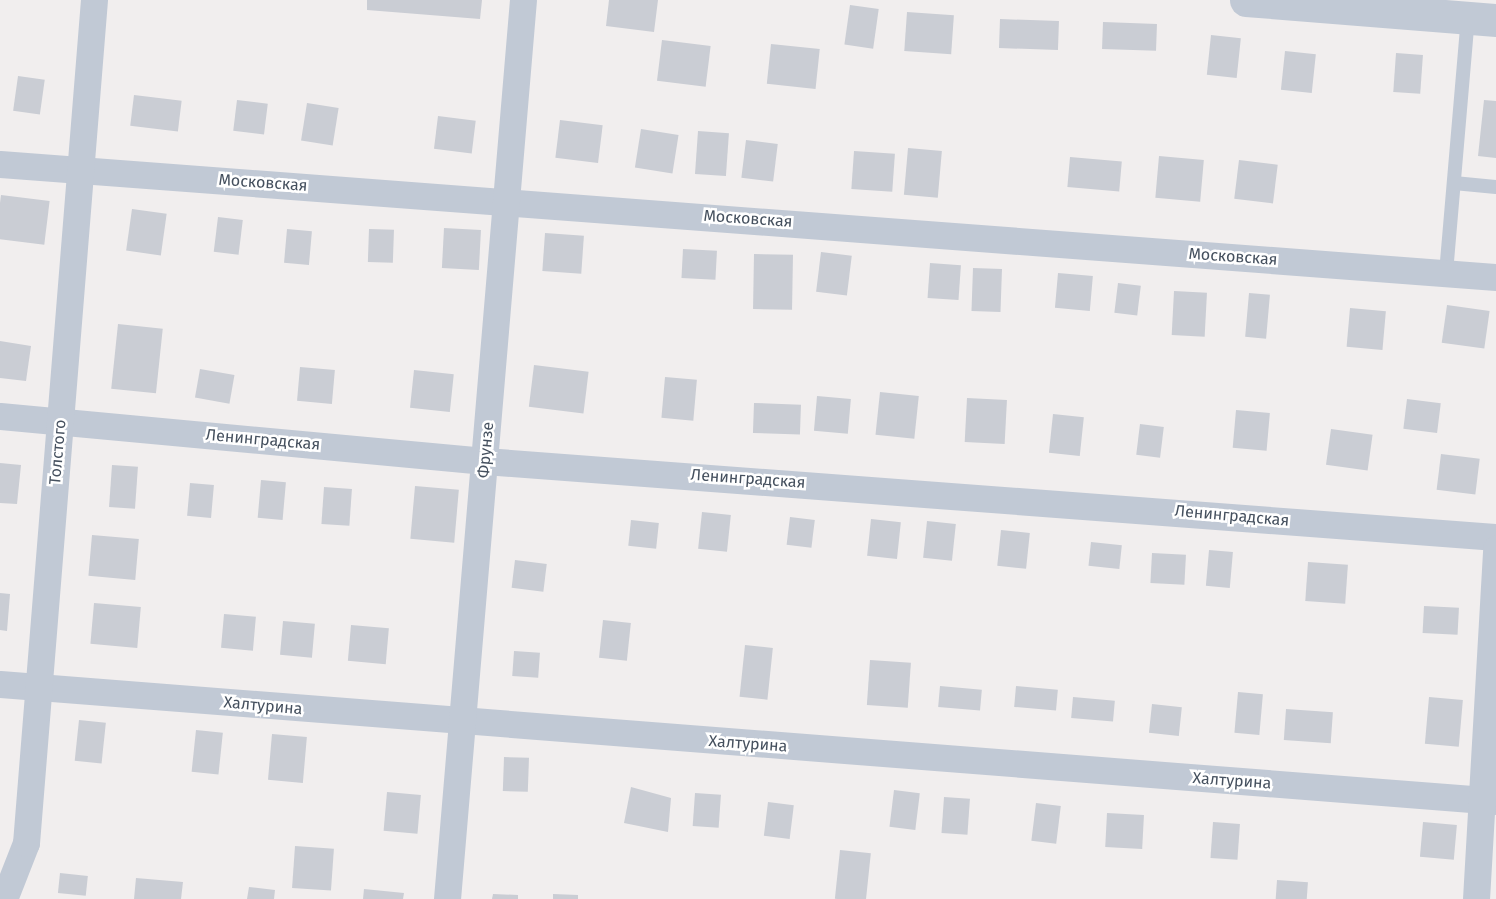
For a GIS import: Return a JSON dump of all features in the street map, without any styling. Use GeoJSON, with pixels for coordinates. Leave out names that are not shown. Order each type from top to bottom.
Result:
{"type":"FeatureCollection","features":[{"type":"Feature","properties":{"kind":"street","name":"Толстого"},"geometry":{"type":"LineString","coordinates":[[3,899],[26,843],[94,0]]}},
{"type":"Feature","properties":{"kind":"street","name":"Фрунзе"},"geometry":{"type":"LineString","coordinates":[[447,899],[508,200],[523,0]]}},
{"type":"Feature","properties":{"kind":"street"},"geometry":{"type":"LineString","coordinates":[[1246,0],[1482,18]]}},
{"type":"Feature","properties":{"kind":"street","name":"Московская"},"geometry":{"type":"LineString","coordinates":[[0,165],[508,200],[1496,277]]}},
{"type":"Feature","properties":{"kind":"street","name":"Ленинградская"},"geometry":{"type":"LineString","coordinates":[[0,416],[485,461],[1496,537]]}},
{"type":"Feature","properties":{"kind":"street"},"geometry":{"type":"LineString","coordinates":[[1476,899],[1489,800],[1496,549]]}},
{"type":"Feature","properties":{"kind":"street","name":"Халтурина"},"geometry":{"type":"LineString","coordinates":[[0,684],[462,722],[1489,800]]}},
{"type":"Feature","properties":{"kind":"lane"},"geometry":{"type":"LineString","coordinates":[[1446,273],[1454,183],[1482,18]]}},
{"type":"Feature","properties":{"kind":"lane"},"geometry":{"type":"LineString","coordinates":[[1454,183],[1496,187]]}},
{"type":"Feature","properties":{"kind":"building"},"geometry":{"type":"Polygon","coordinates":[[[367,0],[482,0],[480,19],[367,10],[367,0]]]}},
{"type":"Feature","properties":{"kind":"building"},"geometry":{"type":"Polygon","coordinates":[[[609,0],[658,0],[654,32],[606,26],[609,0]]]}},
{"type":"Feature","properties":{"kind":"building"},"geometry":{"type":"Polygon","coordinates":[[[850,5],[879,9],[873,49],[844,45],[850,5]]]}},
{"type":"Feature","properties":{"kind":"building"},"geometry":{"type":"Polygon","coordinates":[[[907,12],[954,15],[951,54],[904,51],[907,12]]]}},
{"type":"Feature","properties":{"kind":"building"},"geometry":{"type":"Polygon","coordinates":[[[1000,19],[1059,21],[1058,50],[999,48],[1000,19]]]}},
{"type":"Feature","properties":{"kind":"building"},"geometry":{"type":"Polygon","coordinates":[[[1103,22],[1157,24],[1156,51],[1102,49],[1103,22]]]}},
{"type":"Feature","properties":{"kind":"building"},"geometry":{"type":"Polygon","coordinates":[[[1211,35],[1241,38],[1237,78],[1207,75],[1211,35]]]}},
{"type":"Feature","properties":{"kind":"building"},"geometry":{"type":"Polygon","coordinates":[[[662,40],[711,46],[706,87],[657,81],[662,40]]]}},
{"type":"Feature","properties":{"kind":"building"},"geometry":{"type":"Polygon","coordinates":[[[771,44],[820,49],[816,89],[767,84],[771,44]]]}},
{"type":"Feature","properties":{"kind":"building"},"geometry":{"type":"Polygon","coordinates":[[[1285,51],[1316,54],[1312,93],[1281,90],[1285,51]]]}},
{"type":"Feature","properties":{"kind":"building"},"geometry":{"type":"Polygon","coordinates":[[[1396,53],[1423,55],[1420,94],[1393,92],[1396,53]]]}},
{"type":"Feature","properties":{"kind":"building"},"geometry":{"type":"Polygon","coordinates":[[[18,76],[45,80],[40,114],[13,111],[18,76]]]}},
{"type":"Feature","properties":{"kind":"building"},"geometry":{"type":"Polygon","coordinates":[[[134,95],[182,101],[178,132],[130,126],[134,95]]]}},
{"type":"Feature","properties":{"kind":"building"},"geometry":{"type":"Polygon","coordinates":[[[237,100],[268,104],[264,135],[233,131],[237,100]]]}},
{"type":"Feature","properties":{"kind":"building"},"geometry":{"type":"Polygon","coordinates":[[[1484,100],[1496,101],[1496,158],[1478,156],[1484,100]]]}},
{"type":"Feature","properties":{"kind":"building"},"geometry":{"type":"Polygon","coordinates":[[[307,103],[339,108],[333,146],[301,141],[307,103]]]}},
{"type":"Feature","properties":{"kind":"building"},"geometry":{"type":"Polygon","coordinates":[[[438,116],[476,121],[472,153],[434,149],[438,116]]]}},
{"type":"Feature","properties":{"kind":"building"},"geometry":{"type":"Polygon","coordinates":[[[560,120],[603,125],[598,163],[555,158],[560,120]]]}},
{"type":"Feature","properties":{"kind":"building"},"geometry":{"type":"Polygon","coordinates":[[[641,129],[679,135],[672,173],[635,168],[641,129]]]}},
{"type":"Feature","properties":{"kind":"building"},"geometry":{"type":"Polygon","coordinates":[[[698,131],[729,133],[726,176],[695,174],[698,131]]]}},
{"type":"Feature","properties":{"kind":"building"},"geometry":{"type":"Polygon","coordinates":[[[746,140],[778,144],[773,182],[741,178],[746,140]]]}},
{"type":"Feature","properties":{"kind":"building"},"geometry":{"type":"Polygon","coordinates":[[[908,148],[942,151],[938,198],[904,195],[908,148]]]}},
{"type":"Feature","properties":{"kind":"building"},"geometry":{"type":"Polygon","coordinates":[[[854,151],[895,154],[892,192],[851,189],[854,151]]]}},
{"type":"Feature","properties":{"kind":"building"},"geometry":{"type":"Polygon","coordinates":[[[1159,156],[1204,160],[1200,202],[1155,198],[1159,156]]]}},
{"type":"Feature","properties":{"kind":"building"},"geometry":{"type":"Polygon","coordinates":[[[1070,157],[1122,162],[1119,191],[1067,187],[1070,157]]]}},
{"type":"Feature","properties":{"kind":"building"},"geometry":{"type":"Polygon","coordinates":[[[1239,160],[1278,165],[1273,203],[1234,199],[1239,160]]]}},
{"type":"Feature","properties":{"kind":"building"},"geometry":{"type":"Polygon","coordinates":[[[1,195],[50,201],[44,245],[0,239],[1,195]]]}},
{"type":"Feature","properties":{"kind":"building"},"geometry":{"type":"Polygon","coordinates":[[[132,209],[167,214],[161,255],[126,251],[132,209]]]}},
{"type":"Feature","properties":{"kind":"building"},"geometry":{"type":"Polygon","coordinates":[[[218,217],[243,220],[239,255],[214,252],[218,217]]]}},
{"type":"Feature","properties":{"kind":"building"},"geometry":{"type":"Polygon","coordinates":[[[444,228],[481,230],[479,270],[442,268],[444,228]]]}},
{"type":"Feature","properties":{"kind":"building"},"geometry":{"type":"Polygon","coordinates":[[[287,229],[312,231],[309,265],[284,263],[287,229]]]}},
{"type":"Feature","properties":{"kind":"building"},"geometry":{"type":"Polygon","coordinates":[[[369,229],[394,230],[393,263],[368,262],[369,229]]]}},
{"type":"Feature","properties":{"kind":"building"},"geometry":{"type":"Polygon","coordinates":[[[545,233],[584,236],[581,274],[542,271],[545,233]]]}},
{"type":"Feature","properties":{"kind":"building"},"geometry":{"type":"Polygon","coordinates":[[[683,249],[717,251],[715,280],[681,278],[683,249]]]}},
{"type":"Feature","properties":{"kind":"building"},"geometry":{"type":"Polygon","coordinates":[[[821,252],[852,256],[847,295],[816,292],[821,252]]]}},
{"type":"Feature","properties":{"kind":"building"},"geometry":{"type":"Polygon","coordinates":[[[754,254],[793,255],[792,310],[753,309],[754,254]]]}},
{"type":"Feature","properties":{"kind":"building"},"geometry":{"type":"Polygon","coordinates":[[[930,263],[961,265],[958,300],[928,298],[930,263]]]}},
{"type":"Feature","properties":{"kind":"building"},"geometry":{"type":"Polygon","coordinates":[[[973,268],[1002,269],[1000,312],[971,311],[973,268]]]}},
{"type":"Feature","properties":{"kind":"building"},"geometry":{"type":"Polygon","coordinates":[[[1058,273],[1093,276],[1090,311],[1055,308],[1058,273]]]}},
{"type":"Feature","properties":{"kind":"building"},"geometry":{"type":"Polygon","coordinates":[[[1118,283],[1141,286],[1137,316],[1114,313],[1118,283]]]}},
{"type":"Feature","properties":{"kind":"building"},"geometry":{"type":"Polygon","coordinates":[[[1174,291],[1207,293],[1205,337],[1172,335],[1174,291]]]}},
{"type":"Feature","properties":{"kind":"building"},"geometry":{"type":"Polygon","coordinates":[[[1249,293],[1270,295],[1266,339],[1245,337],[1249,293]]]}},
{"type":"Feature","properties":{"kind":"building"},"geometry":{"type":"Polygon","coordinates":[[[1447,305],[1490,311],[1484,349],[1442,343],[1447,305]]]}},
{"type":"Feature","properties":{"kind":"building"},"geometry":{"type":"Polygon","coordinates":[[[1350,308],[1386,311],[1382,350],[1347,347],[1350,308]]]}},
{"type":"Feature","properties":{"kind":"building"},"geometry":{"type":"Polygon","coordinates":[[[118,324],[163,329],[156,393],[111,389],[118,324]]]}},
{"type":"Feature","properties":{"kind":"building"},"geometry":{"type":"Polygon","coordinates":[[[0,341],[31,346],[26,381],[0,378],[0,341]]]}},
{"type":"Feature","properties":{"kind":"building"},"geometry":{"type":"Polygon","coordinates":[[[534,365],[589,372],[583,413],[529,407],[534,365]]]}},
{"type":"Feature","properties":{"kind":"building"},"geometry":{"type":"Polygon","coordinates":[[[300,367],[335,370],[332,404],[297,401],[300,367]]]}},
{"type":"Feature","properties":{"kind":"building"},"geometry":{"type":"Polygon","coordinates":[[[200,369],[234,375],[229,404],[195,398],[200,369]]]}},
{"type":"Feature","properties":{"kind":"building"},"geometry":{"type":"Polygon","coordinates":[[[414,370],[454,374],[450,412],[410,408],[414,370]]]}},
{"type":"Feature","properties":{"kind":"building"},"geometry":{"type":"Polygon","coordinates":[[[665,377],[697,380],[693,421],[661,418],[665,377]]]}},
{"type":"Feature","properties":{"kind":"building"},"geometry":{"type":"Polygon","coordinates":[[[880,392],[919,396],[914,439],[876,435],[880,392]]]}},
{"type":"Feature","properties":{"kind":"building"},"geometry":{"type":"Polygon","coordinates":[[[817,396],[851,399],[848,434],[814,431],[817,396]]]}},
{"type":"Feature","properties":{"kind":"building"},"geometry":{"type":"Polygon","coordinates":[[[967,398],[1007,400],[1005,444],[965,442],[967,398]]]}},
{"type":"Feature","properties":{"kind":"building"},"geometry":{"type":"Polygon","coordinates":[[[1407,399],[1441,403],[1437,433],[1403,429],[1407,399]]]}},
{"type":"Feature","properties":{"kind":"building"},"geometry":{"type":"Polygon","coordinates":[[[754,403],[801,405],[800,435],[753,433],[754,403]]]}},
{"type":"Feature","properties":{"kind":"building"},"geometry":{"type":"Polygon","coordinates":[[[1236,410],[1270,413],[1267,451],[1233,448],[1236,410]]]}},
{"type":"Feature","properties":{"kind":"building"},"geometry":{"type":"Polygon","coordinates":[[[1053,414],[1084,417],[1080,456],[1049,453],[1053,414]]]}},
{"type":"Feature","properties":{"kind":"building"},"geometry":{"type":"Polygon","coordinates":[[[1140,424],[1164,427],[1160,458],[1136,455],[1140,424]]]}},
{"type":"Feature","properties":{"kind":"building"},"geometry":{"type":"Polygon","coordinates":[[[1331,429],[1373,435],[1368,470],[1326,465],[1331,429]]]}},
{"type":"Feature","properties":{"kind":"building"},"geometry":{"type":"Polygon","coordinates":[[[1441,454],[1480,459],[1475,494],[1437,490],[1441,454]]]}},
{"type":"Feature","properties":{"kind":"building"},"geometry":{"type":"Polygon","coordinates":[[[0,463],[21,465],[17,504],[0,503],[0,463]]]}},
{"type":"Feature","properties":{"kind":"building"},"geometry":{"type":"Polygon","coordinates":[[[112,465],[138,467],[135,509],[109,507],[112,465]]]}},
{"type":"Feature","properties":{"kind":"building"},"geometry":{"type":"Polygon","coordinates":[[[261,480],[286,482],[283,520],[258,518],[261,480]]]}},
{"type":"Feature","properties":{"kind":"building"},"geometry":{"type":"Polygon","coordinates":[[[190,483],[214,485],[211,518],[187,516],[190,483]]]}},
{"type":"Feature","properties":{"kind":"building"},"geometry":{"type":"Polygon","coordinates":[[[415,486],[459,490],[454,543],[410,539],[415,486]]]}},
{"type":"Feature","properties":{"kind":"building"},"geometry":{"type":"Polygon","coordinates":[[[324,487],[352,489],[349,526],[321,524],[324,487]]]}},
{"type":"Feature","properties":{"kind":"building"},"geometry":{"type":"Polygon","coordinates":[[[702,512],[731,515],[727,552],[698,549],[702,512]]]}},
{"type":"Feature","properties":{"kind":"building"},"geometry":{"type":"Polygon","coordinates":[[[790,517],[815,520],[811,548],[787,545],[790,517]]]}},
{"type":"Feature","properties":{"kind":"building"},"geometry":{"type":"Polygon","coordinates":[[[871,519],[901,522],[897,559],[867,556],[871,519]]]}},
{"type":"Feature","properties":{"kind":"building"},"geometry":{"type":"Polygon","coordinates":[[[631,520],[659,523],[656,549],[628,546],[631,520]]]}},
{"type":"Feature","properties":{"kind":"building"},"geometry":{"type":"Polygon","coordinates":[[[927,521],[956,524],[952,561],[923,558],[927,521]]]}},
{"type":"Feature","properties":{"kind":"building"},"geometry":{"type":"Polygon","coordinates":[[[1001,530],[1030,533],[1026,569],[997,566],[1001,530]]]}},
{"type":"Feature","properties":{"kind":"building"},"geometry":{"type":"Polygon","coordinates":[[[92,535],[139,539],[135,580],[88,576],[92,535]]]}},
{"type":"Feature","properties":{"kind":"building"},"geometry":{"type":"Polygon","coordinates":[[[1091,542],[1122,545],[1119,569],[1088,566],[1091,542]]]}},
{"type":"Feature","properties":{"kind":"building"},"geometry":{"type":"Polygon","coordinates":[[[1209,550],[1233,552],[1230,588],[1206,586],[1209,550]]]}},
{"type":"Feature","properties":{"kind":"building"},"geometry":{"type":"Polygon","coordinates":[[[1152,553],[1186,555],[1184,585],[1150,583],[1152,553]]]}},
{"type":"Feature","properties":{"kind":"building"},"geometry":{"type":"Polygon","coordinates":[[[515,560],[547,564],[543,592],[512,588],[515,560]]]}},
{"type":"Feature","properties":{"kind":"building"},"geometry":{"type":"Polygon","coordinates":[[[1308,562],[1348,565],[1345,604],[1305,601],[1308,562]]]}},
{"type":"Feature","properties":{"kind":"building"},"geometry":{"type":"Polygon","coordinates":[[[0,593],[10,594],[7,631],[0,630],[0,593]]]}},
{"type":"Feature","properties":{"kind":"building"},"geometry":{"type":"Polygon","coordinates":[[[94,603],[141,607],[137,648],[90,644],[94,603]]]}},
{"type":"Feature","properties":{"kind":"building"},"geometry":{"type":"Polygon","coordinates":[[[1424,606],[1459,608],[1458,635],[1423,633],[1424,606]]]}},
{"type":"Feature","properties":{"kind":"building"},"geometry":{"type":"Polygon","coordinates":[[[224,614],[256,617],[253,651],[221,648],[224,614]]]}},
{"type":"Feature","properties":{"kind":"building"},"geometry":{"type":"Polygon","coordinates":[[[603,620],[631,623],[627,661],[599,658],[603,620]]]}},
{"type":"Feature","properties":{"kind":"building"},"geometry":{"type":"Polygon","coordinates":[[[283,621],[315,624],[312,658],[280,655],[283,621]]]}},
{"type":"Feature","properties":{"kind":"building"},"geometry":{"type":"Polygon","coordinates":[[[351,625],[389,628],[386,664],[348,661],[351,625]]]}},
{"type":"Feature","properties":{"kind":"building"},"geometry":{"type":"Polygon","coordinates":[[[745,645],[773,648],[767,700],[740,697],[745,645]]]}},
{"type":"Feature","properties":{"kind":"building"},"geometry":{"type":"Polygon","coordinates":[[[514,651],[540,653],[538,678],[512,676],[514,651]]]}},
{"type":"Feature","properties":{"kind":"building"},"geometry":{"type":"Polygon","coordinates":[[[870,660],[911,663],[908,708],[867,705],[870,660]]]}},
{"type":"Feature","properties":{"kind":"building"},"geometry":{"type":"Polygon","coordinates":[[[940,686],[982,690],[980,711],[938,707],[940,686]]]}},
{"type":"Feature","properties":{"kind":"building"},"geometry":{"type":"Polygon","coordinates":[[[1016,686],[1058,690],[1056,711],[1014,707],[1016,686]]]}},
{"type":"Feature","properties":{"kind":"building"},"geometry":{"type":"Polygon","coordinates":[[[1238,692],[1263,694],[1259,735],[1234,733],[1238,692]]]}},
{"type":"Feature","properties":{"kind":"building"},"geometry":{"type":"Polygon","coordinates":[[[1073,697],[1115,701],[1113,722],[1071,718],[1073,697]]]}},
{"type":"Feature","properties":{"kind":"building"},"geometry":{"type":"Polygon","coordinates":[[[1429,697],[1463,700],[1459,747],[1425,744],[1429,697]]]}},
{"type":"Feature","properties":{"kind":"building"},"geometry":{"type":"Polygon","coordinates":[[[1152,704],[1182,707],[1179,736],[1149,733],[1152,704]]]}},
{"type":"Feature","properties":{"kind":"building"},"geometry":{"type":"Polygon","coordinates":[[[1286,709],[1333,712],[1331,743],[1284,740],[1286,709]]]}},
{"type":"Feature","properties":{"kind":"building"},"geometry":{"type":"Polygon","coordinates":[[[79,720],[106,723],[102,764],[75,761],[79,720]]]}},
{"type":"Feature","properties":{"kind":"building"},"geometry":{"type":"Polygon","coordinates":[[[196,730],[223,733],[218,775],[192,772],[196,730]]]}},
{"type":"Feature","properties":{"kind":"building"},"geometry":{"type":"Polygon","coordinates":[[[272,734],[307,737],[303,783],[268,780],[272,734]]]}},
{"type":"Feature","properties":{"kind":"building"},"geometry":{"type":"Polygon","coordinates":[[[504,757],[529,758],[528,792],[503,791],[504,757]]]}},
{"type":"Feature","properties":{"kind":"building"},"geometry":{"type":"Polygon","coordinates":[[[631,787],[671,798],[668,832],[624,823],[631,787]]]}},
{"type":"Feature","properties":{"kind":"building"},"geometry":{"type":"Polygon","coordinates":[[[894,790],[920,793],[915,830],[889,827],[894,790]]]}},
{"type":"Feature","properties":{"kind":"building"},"geometry":{"type":"Polygon","coordinates":[[[387,792],[421,795],[417,834],[384,831],[387,792]]]}},
{"type":"Feature","properties":{"kind":"building"},"geometry":{"type":"Polygon","coordinates":[[[695,793],[721,795],[719,828],[693,826],[695,793]]]}},
{"type":"Feature","properties":{"kind":"building"},"geometry":{"type":"Polygon","coordinates":[[[944,797],[970,799],[967,835],[941,833],[944,797]]]}},
{"type":"Feature","properties":{"kind":"building"},"geometry":{"type":"Polygon","coordinates":[[[768,802],[794,805],[790,839],[764,836],[768,802]]]}},
{"type":"Feature","properties":{"kind":"building"},"geometry":{"type":"Polygon","coordinates":[[[1036,803],[1061,806],[1056,844],[1031,841],[1036,803]]]}},
{"type":"Feature","properties":{"kind":"building"},"geometry":{"type":"Polygon","coordinates":[[[1107,813],[1144,815],[1142,849],[1105,847],[1107,813]]]}},
{"type":"Feature","properties":{"kind":"building"},"geometry":{"type":"Polygon","coordinates":[[[1213,822],[1240,824],[1237,860],[1210,858],[1213,822]]]}},
{"type":"Feature","properties":{"kind":"building"},"geometry":{"type":"Polygon","coordinates":[[[1423,822],[1457,825],[1454,860],[1420,857],[1423,822]]]}},
{"type":"Feature","properties":{"kind":"building"},"geometry":{"type":"Polygon","coordinates":[[[295,846],[334,849],[331,891],[292,888],[295,846]]]}},
{"type":"Feature","properties":{"kind":"building"},"geometry":{"type":"Polygon","coordinates":[[[840,850],[871,853],[866,899],[835,899],[840,850]]]}},
{"type":"Feature","properties":{"kind":"building"},"geometry":{"type":"Polygon","coordinates":[[[60,873],[88,876],[86,896],[58,893],[60,873]]]}},
{"type":"Feature","properties":{"kind":"building"},"geometry":{"type":"Polygon","coordinates":[[[136,878],[183,882],[181,899],[134,899],[136,878]]]}},
{"type":"Feature","properties":{"kind":"building"},"geometry":{"type":"Polygon","coordinates":[[[1277,880],[1308,882],[1307,899],[1276,899],[1277,880]]]}},
{"type":"Feature","properties":{"kind":"building"},"geometry":{"type":"Polygon","coordinates":[[[249,887],[275,890],[274,899],[247,899],[249,887]]]}},
{"type":"Feature","properties":{"kind":"building"},"geometry":{"type":"Polygon","coordinates":[[[364,889],[404,893],[403,899],[363,899],[364,889]]]}},
{"type":"Feature","properties":{"kind":"building"},"geometry":{"type":"Polygon","coordinates":[[[493,894],[518,895],[518,899],[492,899],[493,894]]]}},
{"type":"Feature","properties":{"kind":"building"},"geometry":{"type":"Polygon","coordinates":[[[553,894],[578,895],[578,899],[553,899],[553,894]]]}}]}
